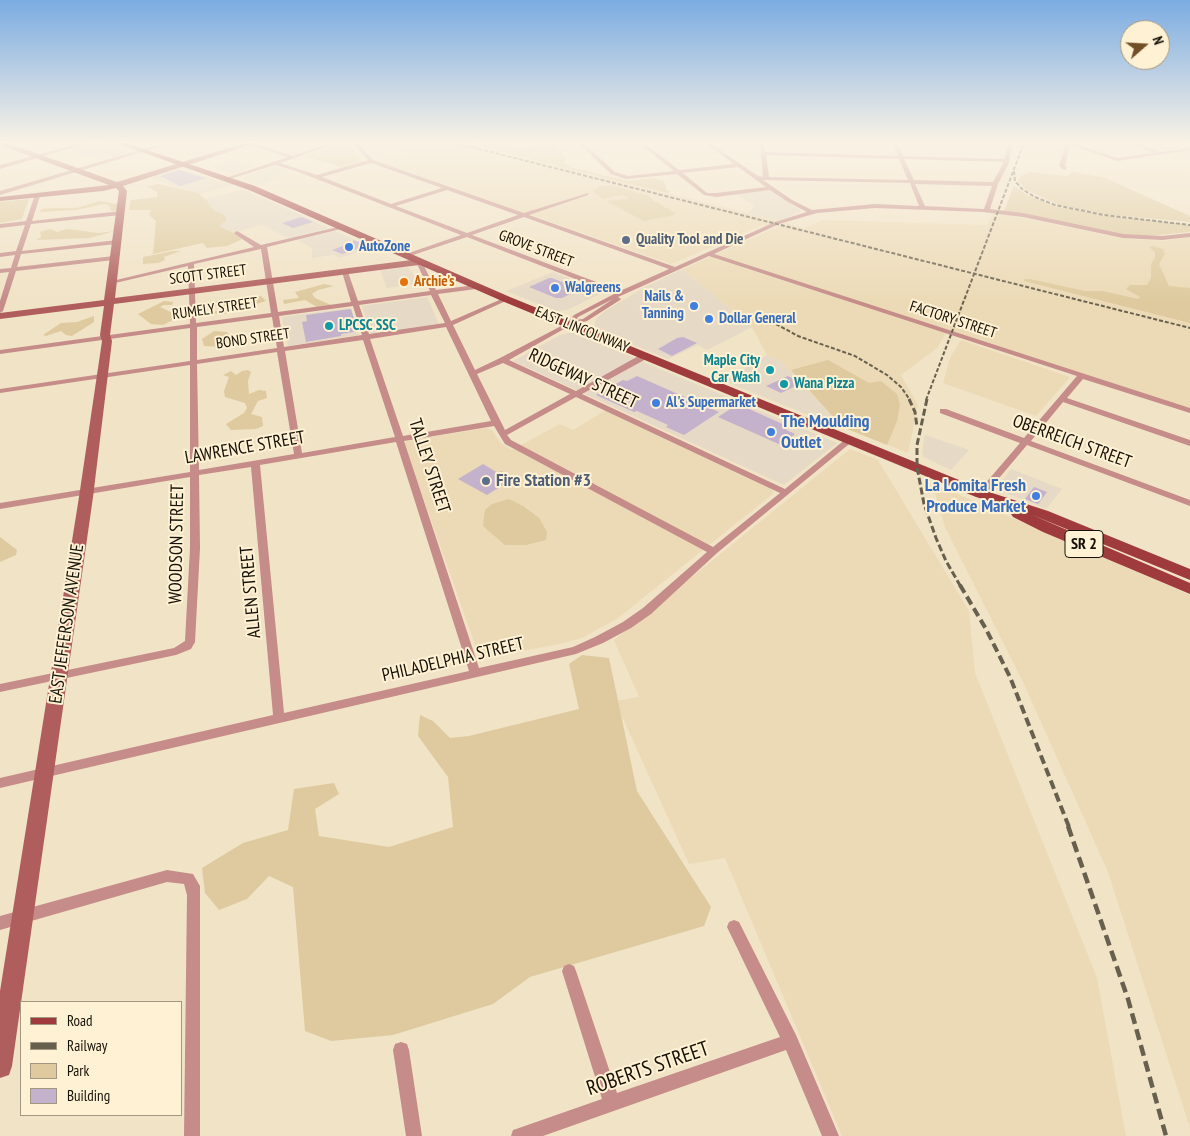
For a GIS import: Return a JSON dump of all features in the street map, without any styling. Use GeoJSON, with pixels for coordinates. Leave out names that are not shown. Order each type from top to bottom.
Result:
{"type":"FeatureCollection","features":[{"type":"Feature","properties":{"kind":"main road","name":"EAST LINCOLNWAY"},"geometry":{"type":"LineString","coordinates":[[268,196],[476,287],[981,494],[1043,514],[1190,575]]}},
{"type":"Feature","properties":{"kind":"main road","name":"EAST LINCOLNWAY"},"geometry":{"type":"LineString","coordinates":[[981,494],[1048,529],[1190,589]]}},
{"type":"Feature","properties":{"kind":"street"},"geometry":{"type":"LineString","coordinates":[[0,199],[37,196]]}},
{"type":"Feature","properties":{"kind":"street"},"geometry":{"type":"LineString","coordinates":[[0,311],[37,196]]}},
{"type":"Feature","properties":{"kind":"street","name":"EAST JEFFERSON AVENUE"},"geometry":{"type":"LineString","coordinates":[[0,1066],[60,676],[102,376],[114,258],[121,213],[120,196]]}},
{"type":"Feature","properties":{"kind":"street","name":"GROVE STREET"},"geometry":{"type":"LineString","coordinates":[[365,196],[621,294]]}},
{"type":"Feature","properties":{"kind":"street"},"geometry":{"type":"LineString","coordinates":[[390,206],[422,196]]}},
{"type":"Feature","properties":{"kind":"street"},"geometry":{"type":"LineString","coordinates":[[470,196],[675,269]]}},
{"type":"Feature","properties":{"kind":"street"},"geometry":{"type":"LineString","coordinates":[[405,256],[580,196]]}},
{"type":"Feature","properties":{"kind":"street"},"geometry":{"type":"LineString","coordinates":[[783,196],[811,212]]}},
{"type":"Feature","properties":{"kind":"street"},"geometry":{"type":"LineString","coordinates":[[918,196],[923,208]]}},
{"type":"Feature","properties":{"kind":"street"},"geometry":{"type":"LineString","coordinates":[[988,210],[991,196]]}},
{"type":"Feature","properties":{"kind":"street"},"geometry":{"type":"LineString","coordinates":[[473,373],[503,360],[569,324],[585,320],[606,308],[621,294],[708,254],[792,218],[811,212],[861,207],[988,210],[1023,215],[1123,236],[1162,238],[1190,235]]}},
{"type":"Feature","properties":{"kind":"street"},"geometry":{"type":"LineString","coordinates":[[0,226],[121,213]]}},
{"type":"Feature","properties":{"kind":"street"},"geometry":{"type":"LineString","coordinates":[[112,282],[342,228]]}},
{"type":"Feature","properties":{"kind":"street"},"geometry":{"type":"LineString","coordinates":[[237,233],[264,248],[298,455]]}},
{"type":"Feature","properties":{"kind":"street"},"geometry":{"type":"LineString","coordinates":[[0,255],[117,242]]}},
{"type":"Feature","properties":{"kind":"street","name":"FACTORY STREET"},"geometry":{"type":"LineString","coordinates":[[708,254],[1190,411]]}},
{"type":"Feature","properties":{"kind":"street"},"geometry":{"type":"LineString","coordinates":[[0,271],[114,258]]}},
{"type":"Feature","properties":{"kind":"street"},"geometry":{"type":"LineString","coordinates":[[419,262],[496,423],[508,442],[714,550]]}},
{"type":"Feature","properties":{"kind":"street","name":"SCOTT STREET"},"geometry":{"type":"LineString","coordinates":[[0,316],[419,262]]}},
{"type":"Feature","properties":{"kind":"street","name":"WOODSON STREET"},"geometry":{"type":"LineString","coordinates":[[60,676],[176,651],[188,646],[191,639],[191,604],[194,577],[194,362],[191,263]]}},
{"type":"Feature","properties":{"kind":"street","name":"TALLEY STREET"},"geometry":{"type":"LineString","coordinates":[[345,272],[475,672]]}},
{"type":"Feature","properties":{"kind":"street","name":"RUMELY STREET"},"geometry":{"type":"LineString","coordinates":[[0,352],[476,287]]}},
{"type":"Feature","properties":{"kind":"street","name":"BOND STREET"},"geometry":{"type":"LineString","coordinates":[[0,391],[449,324],[506,299]]}},
{"type":"Feature","properties":{"kind":"street"},"geometry":{"type":"LineString","coordinates":[[501,433],[508,432],[645,356]]}},
{"type":"Feature","properties":{"kind":"street","name":"RIDGEWAY STREET"},"geometry":{"type":"LineString","coordinates":[[503,360],[786,492]]}},
{"type":"Feature","properties":{"kind":"street"},"geometry":{"type":"LineString","coordinates":[[981,494],[1081,376]]}},
{"type":"Feature","properties":{"kind":"street"},"geometry":{"type":"LineString","coordinates":[[1062,399],[1190,443]]}},
{"type":"Feature","properties":{"kind":"street","name":"OBERREICH STREET"},"geometry":{"type":"LineString","coordinates":[[943,411],[1190,503]]}},
{"type":"Feature","properties":{"kind":"street","name":"LAWRENCE STREET"},"geometry":{"type":"LineString","coordinates":[[0,506],[496,423]]}},
{"type":"Feature","properties":{"kind":"street","name":"PHILADELPHIA STREET"},"geometry":{"type":"LineString","coordinates":[[0,783],[576,650],[627,625],[647,610],[714,550],[850,440]]}},
{"type":"Feature","properties":{"kind":"street","name":"ALLEN STREET"},"geometry":{"type":"LineString","coordinates":[[255,463],[279,718]]}},
{"type":"Feature","properties":{"kind":"street"},"geometry":{"type":"LineString","coordinates":[[0,688],[60,676]]}},
{"type":"Feature","properties":{"kind":"street"},"geometry":{"type":"LineString","coordinates":[[0,923],[167,876],[188,878],[193,886],[194,895],[192,1136]]}},
{"type":"Feature","properties":{"kind":"street"},"geometry":{"type":"LineString","coordinates":[[734,927],[790,1041],[831,1136]]}},
{"type":"Feature","properties":{"kind":"street"},"geometry":{"type":"LineString","coordinates":[[569,971],[612,1104]]}},
{"type":"Feature","properties":{"kind":"street","name":"ROBERTS STREET"},"geometry":{"type":"LineString","coordinates":[[519,1136],[790,1041]]}},
{"type":"Feature","properties":{"kind":"street"},"geometry":{"type":"LineString","coordinates":[[401,1050],[414,1136]]}},
{"type":"Feature","properties":{"kind":"shaded area"},"geometry":{"type":"Polygon","coordinates":[[[217,196],[258,196],[329,228],[288,238],[261,225],[233,233],[216,224],[203,200],[217,196]]]}},
{"type":"Feature","properties":{"kind":"shaded area"},"geometry":{"type":"Polygon","coordinates":[[[477,196],[681,196],[779,221],[766,226],[763,225],[671,264],[477,196]]]}},
{"type":"Feature","properties":{"kind":"shaded area"},"geometry":{"type":"Polygon","coordinates":[[[738,196],[779,196],[799,209],[800,212],[779,221],[748,213],[755,207],[738,196]]]}},
{"type":"Feature","properties":{"kind":"shaded area"},"geometry":{"type":"Polygon","coordinates":[[[994,212],[1122,238],[1163,241],[1190,237],[1190,408],[948,330],[937,348],[901,375],[918,405],[908,453],[834,423],[832,415],[781,361],[767,355],[752,327],[683,269],[786,223],[804,228],[823,220],[987,225],[994,212]]]}},
{"type":"Feature","properties":{"kind":"shaded area"},"geometry":{"type":"Polygon","coordinates":[[[335,231],[372,247],[340,258],[334,255],[312,258],[312,248],[297,240],[335,231]]]}},
{"type":"Feature","properties":{"kind":"shaded area"},"geometry":{"type":"Polygon","coordinates":[[[408,267],[420,283],[387,288],[380,270],[408,267]]]}},
{"type":"Feature","properties":{"kind":"shaded area"},"geometry":{"type":"Polygon","coordinates":[[[683,269],[752,327],[707,350],[698,345],[668,359],[605,333],[595,326],[596,319],[605,311],[647,286],[683,269]]]}},
{"type":"Feature","properties":{"kind":"shaded area"},"geometry":{"type":"Polygon","coordinates":[[[553,272],[604,292],[567,310],[556,311],[506,291],[553,272]]]}},
{"type":"Feature","properties":{"kind":"shaded area"},"geometry":{"type":"Polygon","coordinates":[[[427,297],[439,324],[371,333],[362,306],[427,297]]]}},
{"type":"Feature","properties":{"kind":"shaded area","name":"LPCSC SSC"},"geometry":{"type":"Polygon","coordinates":[[[350,308],[358,335],[288,346],[282,317],[350,308]]]}},
{"type":"Feature","properties":{"kind":"shaded area"},"geometry":{"type":"Polygon","coordinates":[[[574,333],[837,443],[784,485],[513,361],[560,335],[574,333]]]}},
{"type":"Feature","properties":{"kind":"shaded area"},"geometry":{"type":"Polygon","coordinates":[[[961,340],[1070,377],[1036,416],[943,383],[950,358],[961,340]]]}},
{"type":"Feature","properties":{"kind":"shaded area"},"geometry":{"type":"Polygon","coordinates":[[[767,355],[781,361],[832,416],[833,425],[724,381],[767,355]]]}},
{"type":"Feature","properties":{"kind":"shaded area"},"geometry":{"type":"Polygon","coordinates":[[[606,410],[768,485],[774,493],[618,618],[582,638],[480,659],[404,443],[486,428],[492,430],[501,444],[512,450],[560,424],[573,430],[606,410]]]}},
{"type":"Feature","properties":{"kind":"shaded area"},"geometry":{"type":"Polygon","coordinates":[[[925,435],[969,450],[951,470],[924,457],[922,453],[925,435]]]}},
{"type":"Feature","properties":{"kind":"shaded area"},"geometry":{"type":"Polygon","coordinates":[[[850,449],[878,460],[969,611],[975,673],[1097,978],[1126,1136],[842,1136],[725,858],[689,864],[615,701],[639,697],[614,640],[850,449]]]}},
{"type":"Feature","properties":{"kind":"shaded area"},"geometry":{"type":"Polygon","coordinates":[[[1011,469],[1062,489],[1046,509],[995,489],[1011,469]]]}},
{"type":"Feature","properties":{"kind":"shaded area"},"geometry":{"type":"Polygon","coordinates":[[[932,483],[1190,595],[1190,1128],[1108,872],[1024,684],[945,527],[932,483]]]}},
{"type":"Feature","properties":{"kind":"green space"},"geometry":{"type":"Polygon","coordinates":[[[201,196],[213,210],[223,214],[227,220],[219,226],[242,237],[241,240],[227,246],[207,248],[203,243],[153,254],[156,221],[149,215],[151,210],[129,210],[131,200],[157,197],[201,196]]]}},
{"type":"Feature","properties":{"kind":"green space"},"geometry":{"type":"Polygon","coordinates":[[[599,196],[616,196],[603,199],[599,196]]]}},
{"type":"Feature","properties":{"kind":"green space"},"geometry":{"type":"Polygon","coordinates":[[[625,196],[649,196],[675,213],[674,215],[644,221],[606,201],[627,199],[628,197],[625,196]]]}},
{"type":"Feature","properties":{"kind":"green space"},"geometry":{"type":"Polygon","coordinates":[[[1010,196],[1029,196],[1054,206],[1107,216],[1190,225],[1190,232],[1148,236],[1121,234],[1004,211],[1010,196]]]}},
{"type":"Feature","properties":{"kind":"green space"},"geometry":{"type":"Polygon","coordinates":[[[1040,196],[1145,196],[1190,216],[1190,222],[1102,214],[1059,205],[1040,196]]]}},
{"type":"Feature","properties":{"kind":"green space"},"geometry":{"type":"Polygon","coordinates":[[[29,199],[22,219],[0,223],[0,202],[29,199]]]}},
{"type":"Feature","properties":{"kind":"green space"},"geometry":{"type":"Polygon","coordinates":[[[99,201],[117,204],[118,210],[111,211],[109,205],[104,204],[76,210],[39,212],[42,209],[77,208],[99,201]]]}},
{"type":"Feature","properties":{"kind":"green space"},"geometry":{"type":"Polygon","coordinates":[[[50,229],[57,232],[67,229],[99,233],[115,231],[90,238],[36,240],[41,237],[40,232],[50,229]]]}},
{"type":"Feature","properties":{"kind":"green space"},"geometry":{"type":"Polygon","coordinates":[[[1153,246],[1163,249],[1165,254],[1159,264],[1169,286],[1190,288],[1190,323],[1024,281],[1024,279],[1030,279],[1085,291],[1103,291],[1138,299],[1140,297],[1126,289],[1130,285],[1147,285],[1151,278],[1151,264],[1155,258],[1155,252],[1149,247],[1153,246]]]}},
{"type":"Feature","properties":{"kind":"green space"},"geometry":{"type":"Polygon","coordinates":[[[181,251],[164,257],[165,260],[158,263],[143,264],[143,257],[181,251]]]}},
{"type":"Feature","properties":{"kind":"green space"},"geometry":{"type":"Polygon","coordinates":[[[324,284],[334,286],[318,290],[312,294],[315,298],[331,305],[317,307],[305,300],[284,304],[283,300],[299,298],[295,292],[324,284]]]}},
{"type":"Feature","properties":{"kind":"green space"},"geometry":{"type":"Polygon","coordinates":[[[261,296],[266,301],[224,314],[210,313],[228,308],[228,306],[200,306],[201,303],[227,299],[235,301],[261,296]]]}},
{"type":"Feature","properties":{"kind":"green space"},"geometry":{"type":"Polygon","coordinates":[[[164,301],[173,302],[172,305],[160,307],[177,315],[177,318],[163,325],[151,324],[138,314],[164,301]]]}},
{"type":"Feature","properties":{"kind":"green space"},"geometry":{"type":"Polygon","coordinates":[[[94,316],[94,322],[72,336],[66,335],[61,331],[46,336],[43,335],[61,323],[77,322],[94,316]]]}},
{"type":"Feature","properties":{"kind":"green space"},"geometry":{"type":"Polygon","coordinates":[[[214,331],[227,332],[235,342],[224,347],[204,346],[202,339],[214,331]]]}},
{"type":"Feature","properties":{"kind":"green space"},"geometry":{"type":"Polygon","coordinates":[[[828,360],[869,383],[881,381],[897,394],[900,405],[897,421],[887,445],[835,424],[834,418],[791,370],[828,360]]]}},
{"type":"Feature","properties":{"kind":"green space"},"geometry":{"type":"Polygon","coordinates":[[[248,370],[251,372],[248,381],[249,394],[259,390],[266,391],[267,398],[258,401],[251,414],[262,417],[263,426],[256,429],[231,430],[226,424],[244,413],[247,408],[245,403],[225,397],[224,391],[229,377],[223,375],[231,371],[236,375],[248,370]]]}},
{"type":"Feature","properties":{"kind":"green space"},"geometry":{"type":"Polygon","coordinates":[[[509,499],[523,506],[539,518],[547,532],[546,540],[526,545],[505,545],[483,526],[485,510],[492,504],[509,499]]]}},
{"type":"Feature","properties":{"kind":"green space"},"geometry":{"type":"Polygon","coordinates":[[[0,537],[17,550],[16,555],[0,562],[0,537]]]}},
{"type":"Feature","properties":{"kind":"green space"},"geometry":{"type":"Polygon","coordinates":[[[582,655],[609,658],[637,791],[711,907],[704,926],[530,977],[493,1004],[393,1035],[331,1041],[305,1031],[293,887],[269,876],[247,899],[219,910],[205,893],[202,868],[243,843],[288,830],[294,789],[334,783],[339,794],[315,809],[319,836],[389,847],[453,827],[448,777],[418,736],[420,715],[433,721],[450,738],[469,736],[579,709],[569,664],[582,655]]]}},
{"type":"Feature","properties":{"kind":"building"},"geometry":{"type":"Polygon","coordinates":[[[302,217],[313,222],[293,228],[282,223],[302,217]]]}},
{"type":"Feature","properties":{"kind":"building","name":"AutoZone"},"geometry":{"type":"Polygon","coordinates":[[[353,240],[368,245],[342,254],[332,250],[353,242],[353,240]]]}},
{"type":"Feature","properties":{"kind":"building","name":"Walgreens"},"geometry":{"type":"Polygon","coordinates":[[[549,278],[580,289],[562,298],[556,298],[529,287],[549,278]]]}},
{"type":"Feature","properties":{"kind":"building","name":"LPCSC SSC"},"geometry":{"type":"Polygon","coordinates":[[[351,309],[358,331],[306,342],[302,322],[307,321],[306,315],[351,309]]]}},
{"type":"Feature","properties":{"kind":"building"},"geometry":{"type":"Polygon","coordinates":[[[683,337],[697,343],[672,356],[658,349],[677,338],[683,337]]]}},
{"type":"Feature","properties":{"kind":"building","name":"Al's Supermarket"},"geometry":{"type":"Polygon","coordinates":[[[637,376],[719,412],[684,435],[666,427],[668,425],[596,395],[623,380],[627,381],[637,376]]]}},
{"type":"Feature","properties":{"kind":"building","name":"Wana Pizza"},"geometry":{"type":"Polygon","coordinates":[[[788,376],[802,383],[781,393],[766,386],[788,376]]]}},
{"type":"Feature","properties":{"kind":"building"},"geometry":{"type":"Polygon","coordinates":[[[738,404],[789,427],[786,430],[795,434],[781,445],[718,417],[738,404]]]}},
{"type":"Feature","properties":{"kind":"building","name":"Fire Station #3"},"geometry":{"type":"Polygon","coordinates":[[[483,464],[498,473],[501,471],[514,478],[487,495],[458,479],[483,464]]]}},
{"type":"Feature","properties":{"kind":"building","name":"La Lomita Fresh Produce Market"},"geometry":{"type":"Polygon","coordinates":[[[1034,487],[1047,492],[1038,504],[1025,499],[1034,487]]]}},
{"type":"Feature","properties":{"kind":"railway"},"geometry":{"type":"LineString","coordinates":[[666,196],[974,274]]}},
{"type":"Feature","properties":{"kind":"railway"},"geometry":{"type":"LineString","coordinates":[[974,274],[1004,196]]}},
{"type":"Feature","properties":{"kind":"railway"},"geometry":{"type":"LineString","coordinates":[[1033,196],[1055,205],[1104,215],[1190,225]]}},
{"type":"Feature","properties":{"kind":"railway"},"geometry":{"type":"LineString","coordinates":[[926,400],[974,274]]}},
{"type":"Feature","properties":{"kind":"railway"},"geometry":{"type":"LineString","coordinates":[[974,274],[1190,328]]}},
{"type":"Feature","properties":{"kind":"railway"},"geometry":{"type":"LineString","coordinates":[[776,324],[798,336],[855,356],[887,375],[901,387],[910,400]]}},
{"type":"Feature","properties":{"kind":"railway"},"geometry":{"type":"LineString","coordinates":[[909,399],[915,412],[917,427]]}},
{"type":"Feature","properties":{"kind":"railway"},"geometry":{"type":"LineString","coordinates":[[927,399],[917,445],[917,467],[924,504],[936,538],[946,561],[961,587]]}},
{"type":"Feature","properties":{"kind":"railway"},"geometry":{"type":"LineString","coordinates":[[960,585],[986,629],[1010,677],[1069,827]]}},
{"type":"Feature","properties":{"kind":"railway"},"geometry":{"type":"LineString","coordinates":[[1068,826],[1128,999],[1166,1136]]}},
{"type":"Feature","properties":{"kind":"place","name":"Quality Tool and Die"},"geometry":{"type":"Point","coordinates":[626,240]}},
{"type":"Feature","properties":{"kind":"place","name":"AutoZone"},"geometry":{"type":"Point","coordinates":[349,247]}},
{"type":"Feature","properties":{"kind":"place","name":"Archie's"},"geometry":{"type":"Point","coordinates":[404,282]}},
{"type":"Feature","properties":{"kind":"place","name":"Walgreens"},"geometry":{"type":"Point","coordinates":[555,288]}},
{"type":"Feature","properties":{"kind":"place","name":"Nails & Tanning"},"geometry":{"type":"Point","coordinates":[694,306]}},
{"type":"Feature","properties":{"kind":"place","name":"Dollar General"},"geometry":{"type":"Point","coordinates":[709,319]}},
{"type":"Feature","properties":{"kind":"place","name":"LPCSC SSC"},"geometry":{"type":"Point","coordinates":[329,326]}},
{"type":"Feature","properties":{"kind":"place","name":"Maple City Car Wash"},"geometry":{"type":"Point","coordinates":[770,370]}},
{"type":"Feature","properties":{"kind":"place","name":"Wana Pizza"},"geometry":{"type":"Point","coordinates":[784,384]}},
{"type":"Feature","properties":{"kind":"place","name":"Al's Supermarket"},"geometry":{"type":"Point","coordinates":[656,403]}},
{"type":"Feature","properties":{"kind":"place","name":"The Moulding Outlet"},"geometry":{"type":"Point","coordinates":[771,432]}},
{"type":"Feature","properties":{"kind":"place","name":"Fire Station #3"},"geometry":{"type":"Point","coordinates":[486,481]}},
{"type":"Feature","properties":{"kind":"place","name":"La Lomita Fresh Produce Market"},"geometry":{"type":"Point","coordinates":[1036,496]}}]}
